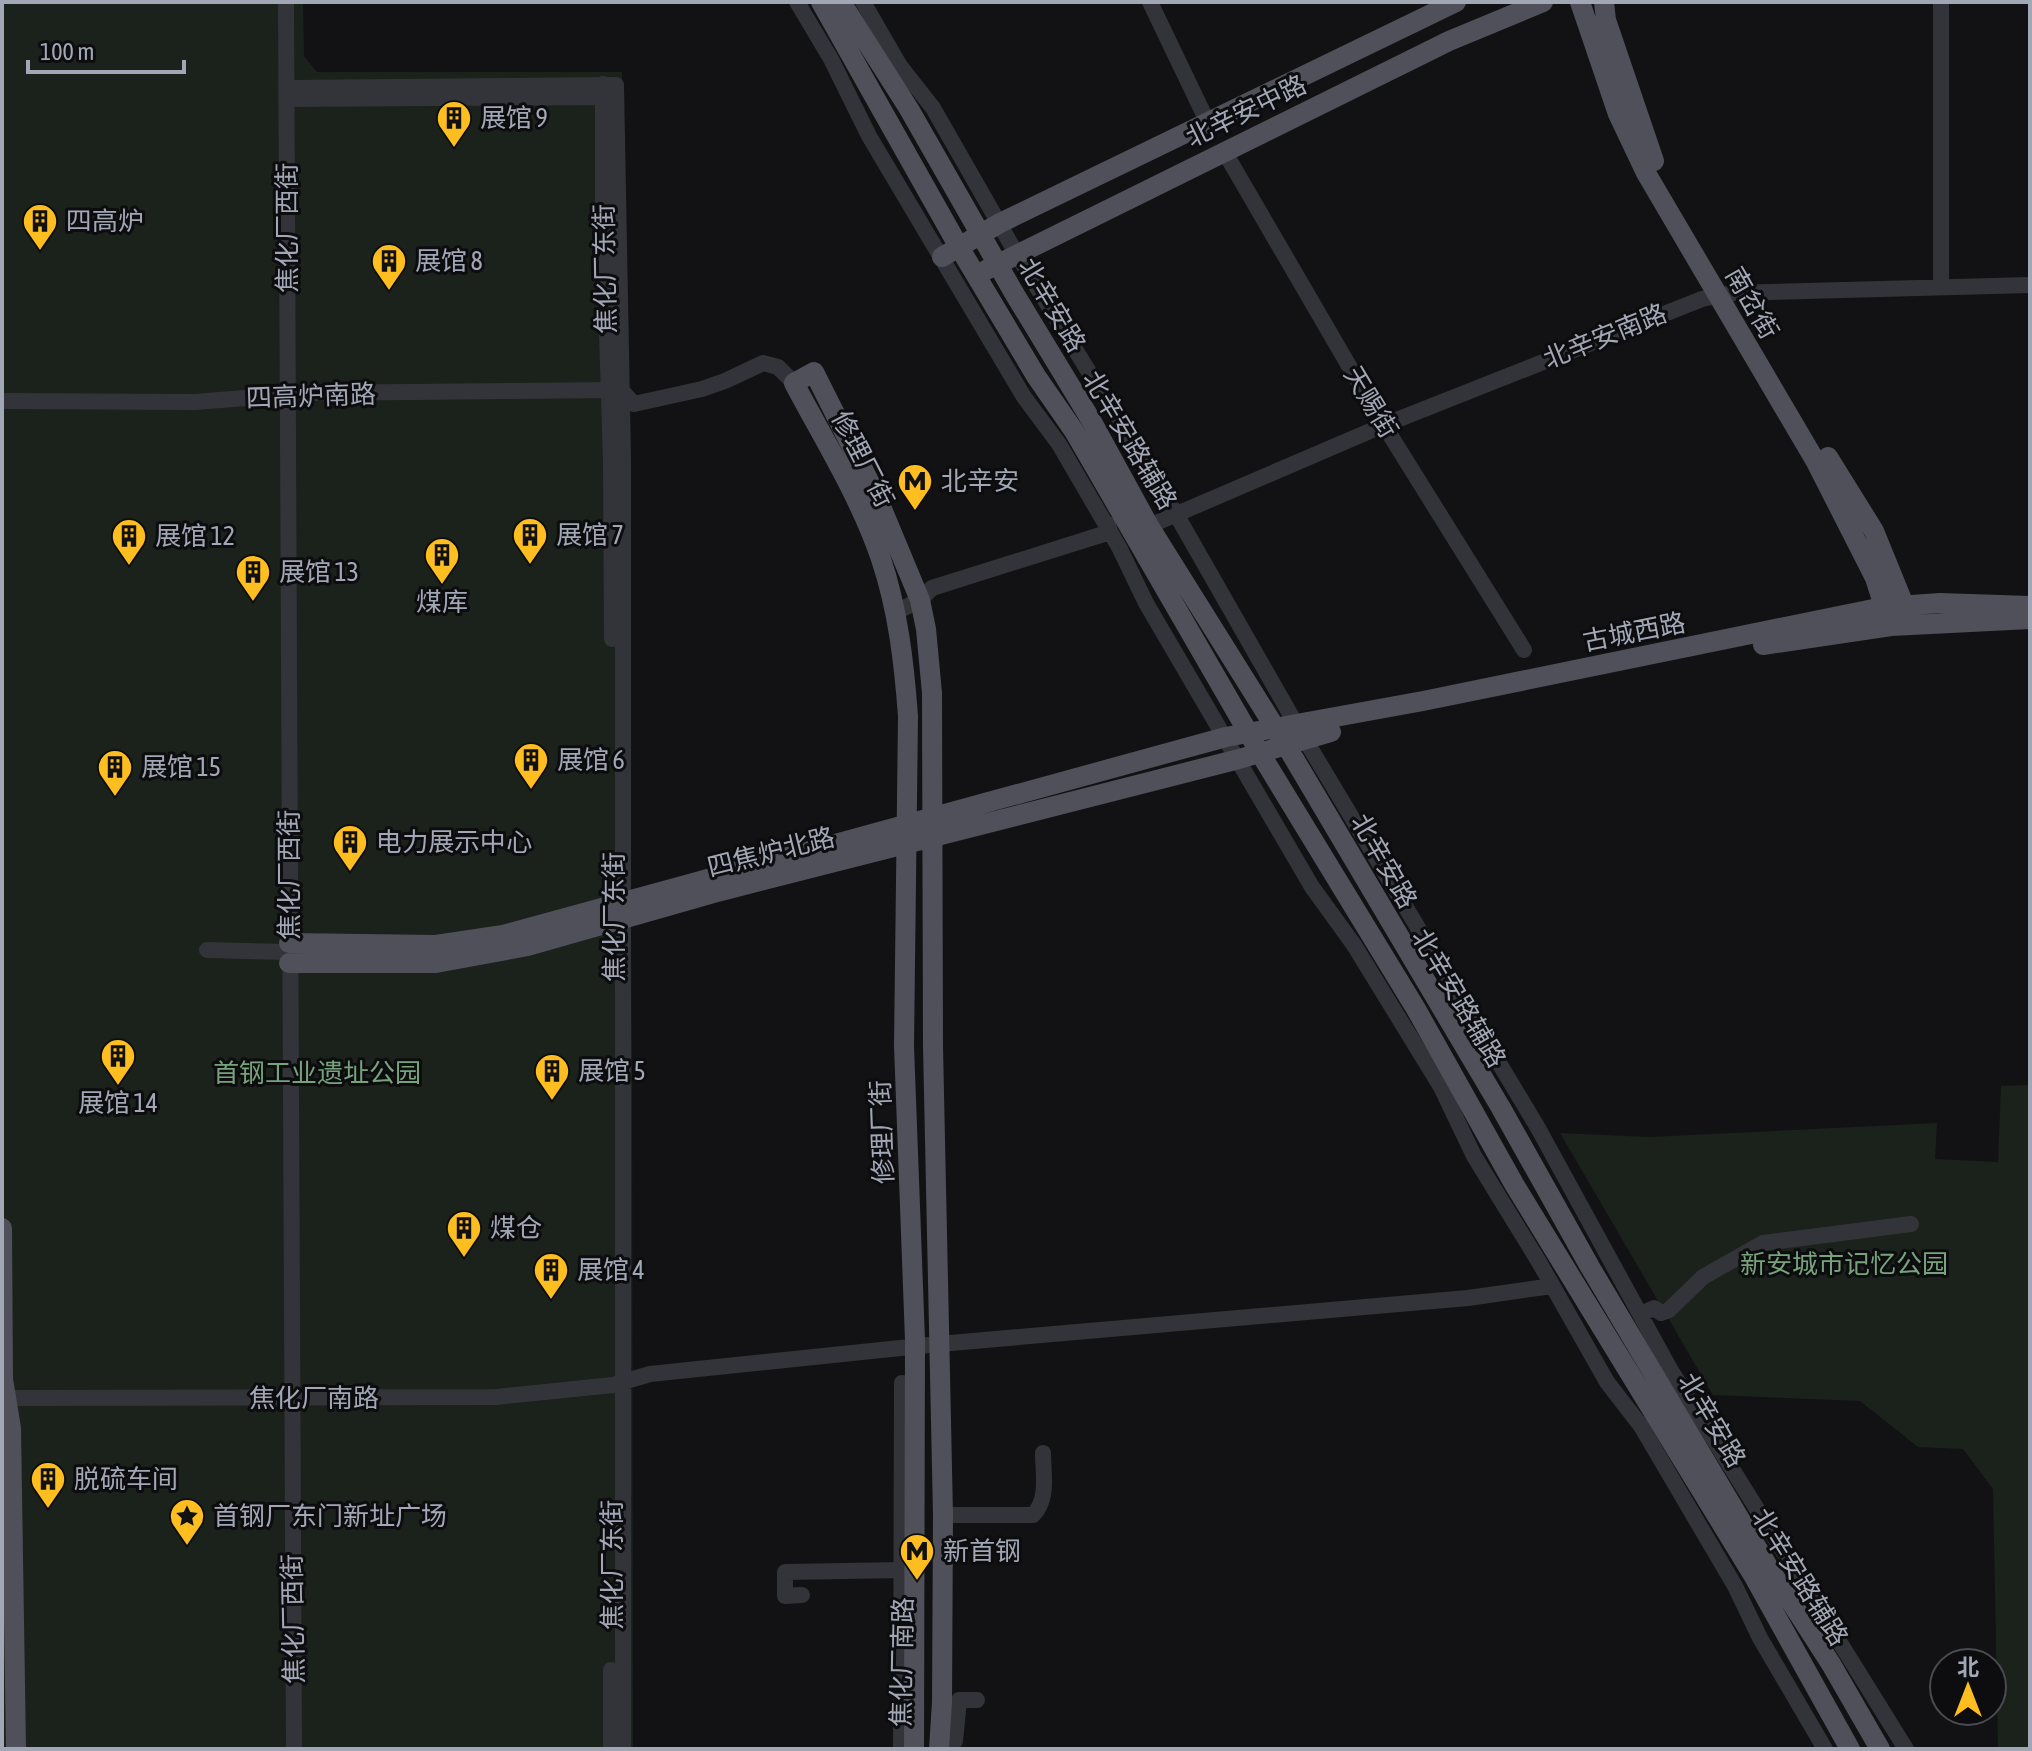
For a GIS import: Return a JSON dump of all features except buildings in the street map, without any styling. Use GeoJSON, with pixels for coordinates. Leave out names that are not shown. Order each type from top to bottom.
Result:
{"type":"FeatureCollection","features":[{"type":"Feature","properties":{"kind":"main road","name":"北辛安路"},"geometry":{"type":"LineString","coordinates":[[821,2],[950,252],[976,276],[1036,376],[1074,431],[1260,753],[1416,1009],[1544,1234],[1701,1490],[1850,1749]]}},
{"type":"Feature","properties":{"kind":"main road","name":"北辛安路"},"geometry":{"type":"LineString","coordinates":[[841,2],[991,229],[996,263],[1091,420],[1149,526],[1291,734],[1410,957],[1450,1003],[1673,1407],[1880,1749]]}},
{"type":"Feature","properties":{"kind":"main road","name":"北辛安中路"},"geometry":{"type":"LineString","coordinates":[[950,252],[1207,121],[1456,2]]}},
{"type":"Feature","properties":{"kind":"main road","name":"北辛安中路"},"geometry":{"type":"LineString","coordinates":[[976,276],[1016,253],[1449,41],[1543,2]]}},
{"type":"Feature","properties":{"kind":"main road","name":"南岔街"},"geometry":{"type":"LineString","coordinates":[[1580,2],[1624,125],[1646,173],[1874,531],[1908,615]]}},
{"type":"Feature","properties":{"kind":"main road","name":"南岔街"},"geometry":{"type":"LineString","coordinates":[[1604,2],[1606,20],[1649,151],[1816,462],[1875,578],[1887,616]]}},
{"type":"Feature","properties":{"kind":"main road","name":"修理厂街"},"geometry":{"type":"LineString","coordinates":[[914,1749],[915,1347],[904,1046],[908,716],[896,612],[881,559],[862,511],[794,383],[814,372],[877,497],[920,600],[932,693],[933,1046],[943,1515],[939,1748]]}},
{"type":"Feature","properties":{"kind":"main road","name":"古城西路"},"geometry":{"type":"LineString","coordinates":[[1908,615],[1940,603],[2030,606]]}},
{"type":"Feature","properties":{"kind":"main road","name":"古城西路"},"geometry":{"type":"LineString","coordinates":[[1249,733],[1291,734],[1887,616],[2030,619]]}},
{"type":"Feature","properties":{"kind":"main road","name":"四焦炉北路"},"geometry":{"type":"LineString","coordinates":[[933,827],[1226,737],[1249,733]]}},
{"type":"Feature","properties":{"kind":"main road","name":"古城西路"},"geometry":{"type":"LineString","coordinates":[[1260,753],[1291,734]]}},
{"type":"Feature","properties":{"kind":"main road","name":"四焦炉北路"},"geometry":{"type":"LineString","coordinates":[[289,953],[436,963],[528,946],[620,912],[721,891],[906,834],[1260,753]]}},
{"type":"Feature","properties":{"kind":"main road"},"geometry":{"type":"LineString","coordinates":[[2,1228],[3,1379],[11,1428],[11,1743]]}},
{"type":"Feature","properties":{"kind":"street","name":"焦化厂西街"},"geometry":{"type":"LineString","coordinates":[[286,2],[294,1749]]}},
{"type":"Feature","properties":{"kind":"street"},"geometry":{"type":"LineString","coordinates":[[797,2],[831,59],[869,136],[950,252],[1024,397],[1059,444],[1110,532],[1146,603],[1326,909],[1354,945],[1441,1087],[1474,1156],[1607,1382],[1641,1426],[1825,1749]]}},
{"type":"Feature","properties":{"kind":"street"},"geometry":{"type":"LineString","coordinates":[[813,2],[831,59]]}},
{"type":"Feature","properties":{"kind":"street","name":"北辛安路辅路"},"geometry":{"type":"LineString","coordinates":[[863,2],[900,66],[933,108],[991,229],[1016,253],[1176,514],[1291,734],[1398,895],[1450,1003],[1538,1128],[1670,1369],[1906,1749]]}},
{"type":"Feature","properties":{"kind":"street"},"geometry":{"type":"LineString","coordinates":[[1150,2],[1207,121]]}},
{"type":"Feature","properties":{"kind":"street"},"geometry":{"type":"LineString","coordinates":[[1941,2],[1941,287]]}},
{"type":"Feature","properties":{"kind":"street","name":"焦化厂东街"},"geometry":{"type":"LineString","coordinates":[[287,94],[609,91],[620,912],[611,1749]]}},
{"type":"Feature","properties":{"kind":"street","name":"天赐街"},"geometry":{"type":"LineString","coordinates":[[1224,151],[1384,425],[1524,650]]}},
{"type":"Feature","properties":{"kind":"street","name":"北辛安南路"},"geometry":{"type":"LineString","coordinates":[[1149,526],[1384,425],[1684,304],[1724,294],[2030,285]]}},
{"type":"Feature","properties":{"kind":"street","name":"四高炉南路"},"geometry":{"type":"LineString","coordinates":[[2,401],[195,402],[286,395],[614,391],[634,404],[702,389],[763,363],[778,367],[794,383]]}},
{"type":"Feature","properties":{"kind":"street"},"geometry":{"type":"LineString","coordinates":[[1095,467],[1110,532]]}},
{"type":"Feature","properties":{"kind":"street"},"geometry":{"type":"LineString","coordinates":[[896,612],[920,600],[932,588],[965,575],[1110,532]]}},
{"type":"Feature","properties":{"kind":"street"},"geometry":{"type":"LineString","coordinates":[[1398,895],[1410,957]]}},
{"type":"Feature","properties":{"kind":"street"},"geometry":{"type":"LineString","coordinates":[[207,950],[289,953]]}},
{"type":"Feature","properties":{"kind":"street"},"geometry":{"type":"LineString","coordinates":[[1416,1009],[1441,1087]]}},
{"type":"Feature","properties":{"kind":"street"},"geometry":{"type":"LineString","coordinates":[[1641,1314],[1654,1308],[1661,1313],[1669,1310],[1703,1277],[1763,1243],[1911,1224]]}},
{"type":"Feature","properties":{"kind":"street","name":"焦化厂南路"},"geometry":{"type":"LineString","coordinates":[[4,1399],[496,1397],[617,1384],[650,1374],[939,1344],[1468,1298],[1552,1286]]}},
{"type":"Feature","properties":{"kind":"street"},"geometry":{"type":"LineString","coordinates":[[1670,1369],[1673,1407]]}},
{"type":"Feature","properties":{"kind":"street","name":"焦化厂南路"},"geometry":{"type":"LineString","coordinates":[[901,1749],[902,1383]]}},
{"type":"Feature","properties":{"kind":"street","name":"焦化厂东街"},"geometry":{"type":"LineString","coordinates":[[617,1384],[623,1749]]}},
{"type":"Feature","properties":{"kind":"street"},"geometry":{"type":"LineString","coordinates":[[943,1515],[1033,1515],[1044,1497],[1043,1453]]}},
{"type":"Feature","properties":{"kind":"street"},"geometry":{"type":"LineString","coordinates":[[1701,1490],[1714,1551]]}},
{"type":"Feature","properties":{"kind":"street"},"geometry":{"type":"LineString","coordinates":[[802,1595],[785,1596],[785,1572],[903,1570]]}},
{"type":"Feature","properties":{"kind":"street"},"geometry":{"type":"LineString","coordinates":[[939,1748],[955,1741],[959,1700],[977,1700]]}},
{"type":"Feature","properties":{"kind":"green space","name":"首钢工业遗址公园"},"geometry":{"type":"Polygon","coordinates":[[[2,2],[303,2],[304,56],[317,72],[622,72],[632,1059],[633,1749],[2,1749],[2,2]]]}},
{"type":"Feature","properties":{"kind":"green space","name":"新安城市记忆公园"},"geometry":{"type":"Polygon","coordinates":[[[2030,1085],[2030,1749],[1998,1749],[1998,1727],[2008,1727],[2008,1647],[1996,1647],[1993,1489],[1963,1449],[1918,1447],[1860,1401],[1713,1395],[1560,1133],[1649,1137],[1937,1123],[1935,1159],[1998,1162],[2001,1086],[2030,1085]]]}},
{"type":"Feature","properties":{"kind":"place","name":"展馆 9"},"geometry":{"type":"Point","coordinates":[454,149]}},
{"type":"Feature","properties":{"kind":"place","name":"四高炉"},"geometry":{"type":"Point","coordinates":[40,252]}},
{"type":"Feature","properties":{"kind":"place","name":"展馆 8"},"geometry":{"type":"Point","coordinates":[389,292]}},
{"type":"Feature","properties":{"kind":"place","name":"北辛安"},"geometry":{"type":"Point","coordinates":[915,512]}},
{"type":"Feature","properties":{"kind":"place","name":"展馆 7"},"geometry":{"type":"Point","coordinates":[530,566]}},
{"type":"Feature","properties":{"kind":"place","name":"展馆 12"},"geometry":{"type":"Point","coordinates":[129,567]}},
{"type":"Feature","properties":{"kind":"place","name":"煤库"},"geometry":{"type":"Point","coordinates":[442,586]}},
{"type":"Feature","properties":{"kind":"place","name":"展馆 13"},"geometry":{"type":"Point","coordinates":[253,603]}},
{"type":"Feature","properties":{"kind":"place","name":"展馆 6"},"geometry":{"type":"Point","coordinates":[531,791]}},
{"type":"Feature","properties":{"kind":"place","name":"展馆 15"},"geometry":{"type":"Point","coordinates":[115,798]}},
{"type":"Feature","properties":{"kind":"place","name":"电力展示中心"},"geometry":{"type":"Point","coordinates":[350,873]}},
{"type":"Feature","properties":{"kind":"place","name":"展馆 14"},"geometry":{"type":"Point","coordinates":[118,1087]}},
{"type":"Feature","properties":{"kind":"place","name":"展馆 5"},"geometry":{"type":"Point","coordinates":[552,1102]}},
{"type":"Feature","properties":{"kind":"place","name":"煤仓"},"geometry":{"type":"Point","coordinates":[464,1259]}},
{"type":"Feature","properties":{"kind":"place","name":"展馆 4"},"geometry":{"type":"Point","coordinates":[551,1301]}},
{"type":"Feature","properties":{"kind":"place","name":"脱硫车间"},"geometry":{"type":"Point","coordinates":[48,1510]}},
{"type":"Feature","properties":{"kind":"place","name":"首钢厂东门新址广场"},"geometry":{"type":"Point","coordinates":[187,1547]}},
{"type":"Feature","properties":{"kind":"place","name":"新首钢"},"geometry":{"type":"Point","coordinates":[917,1582]}}]}
